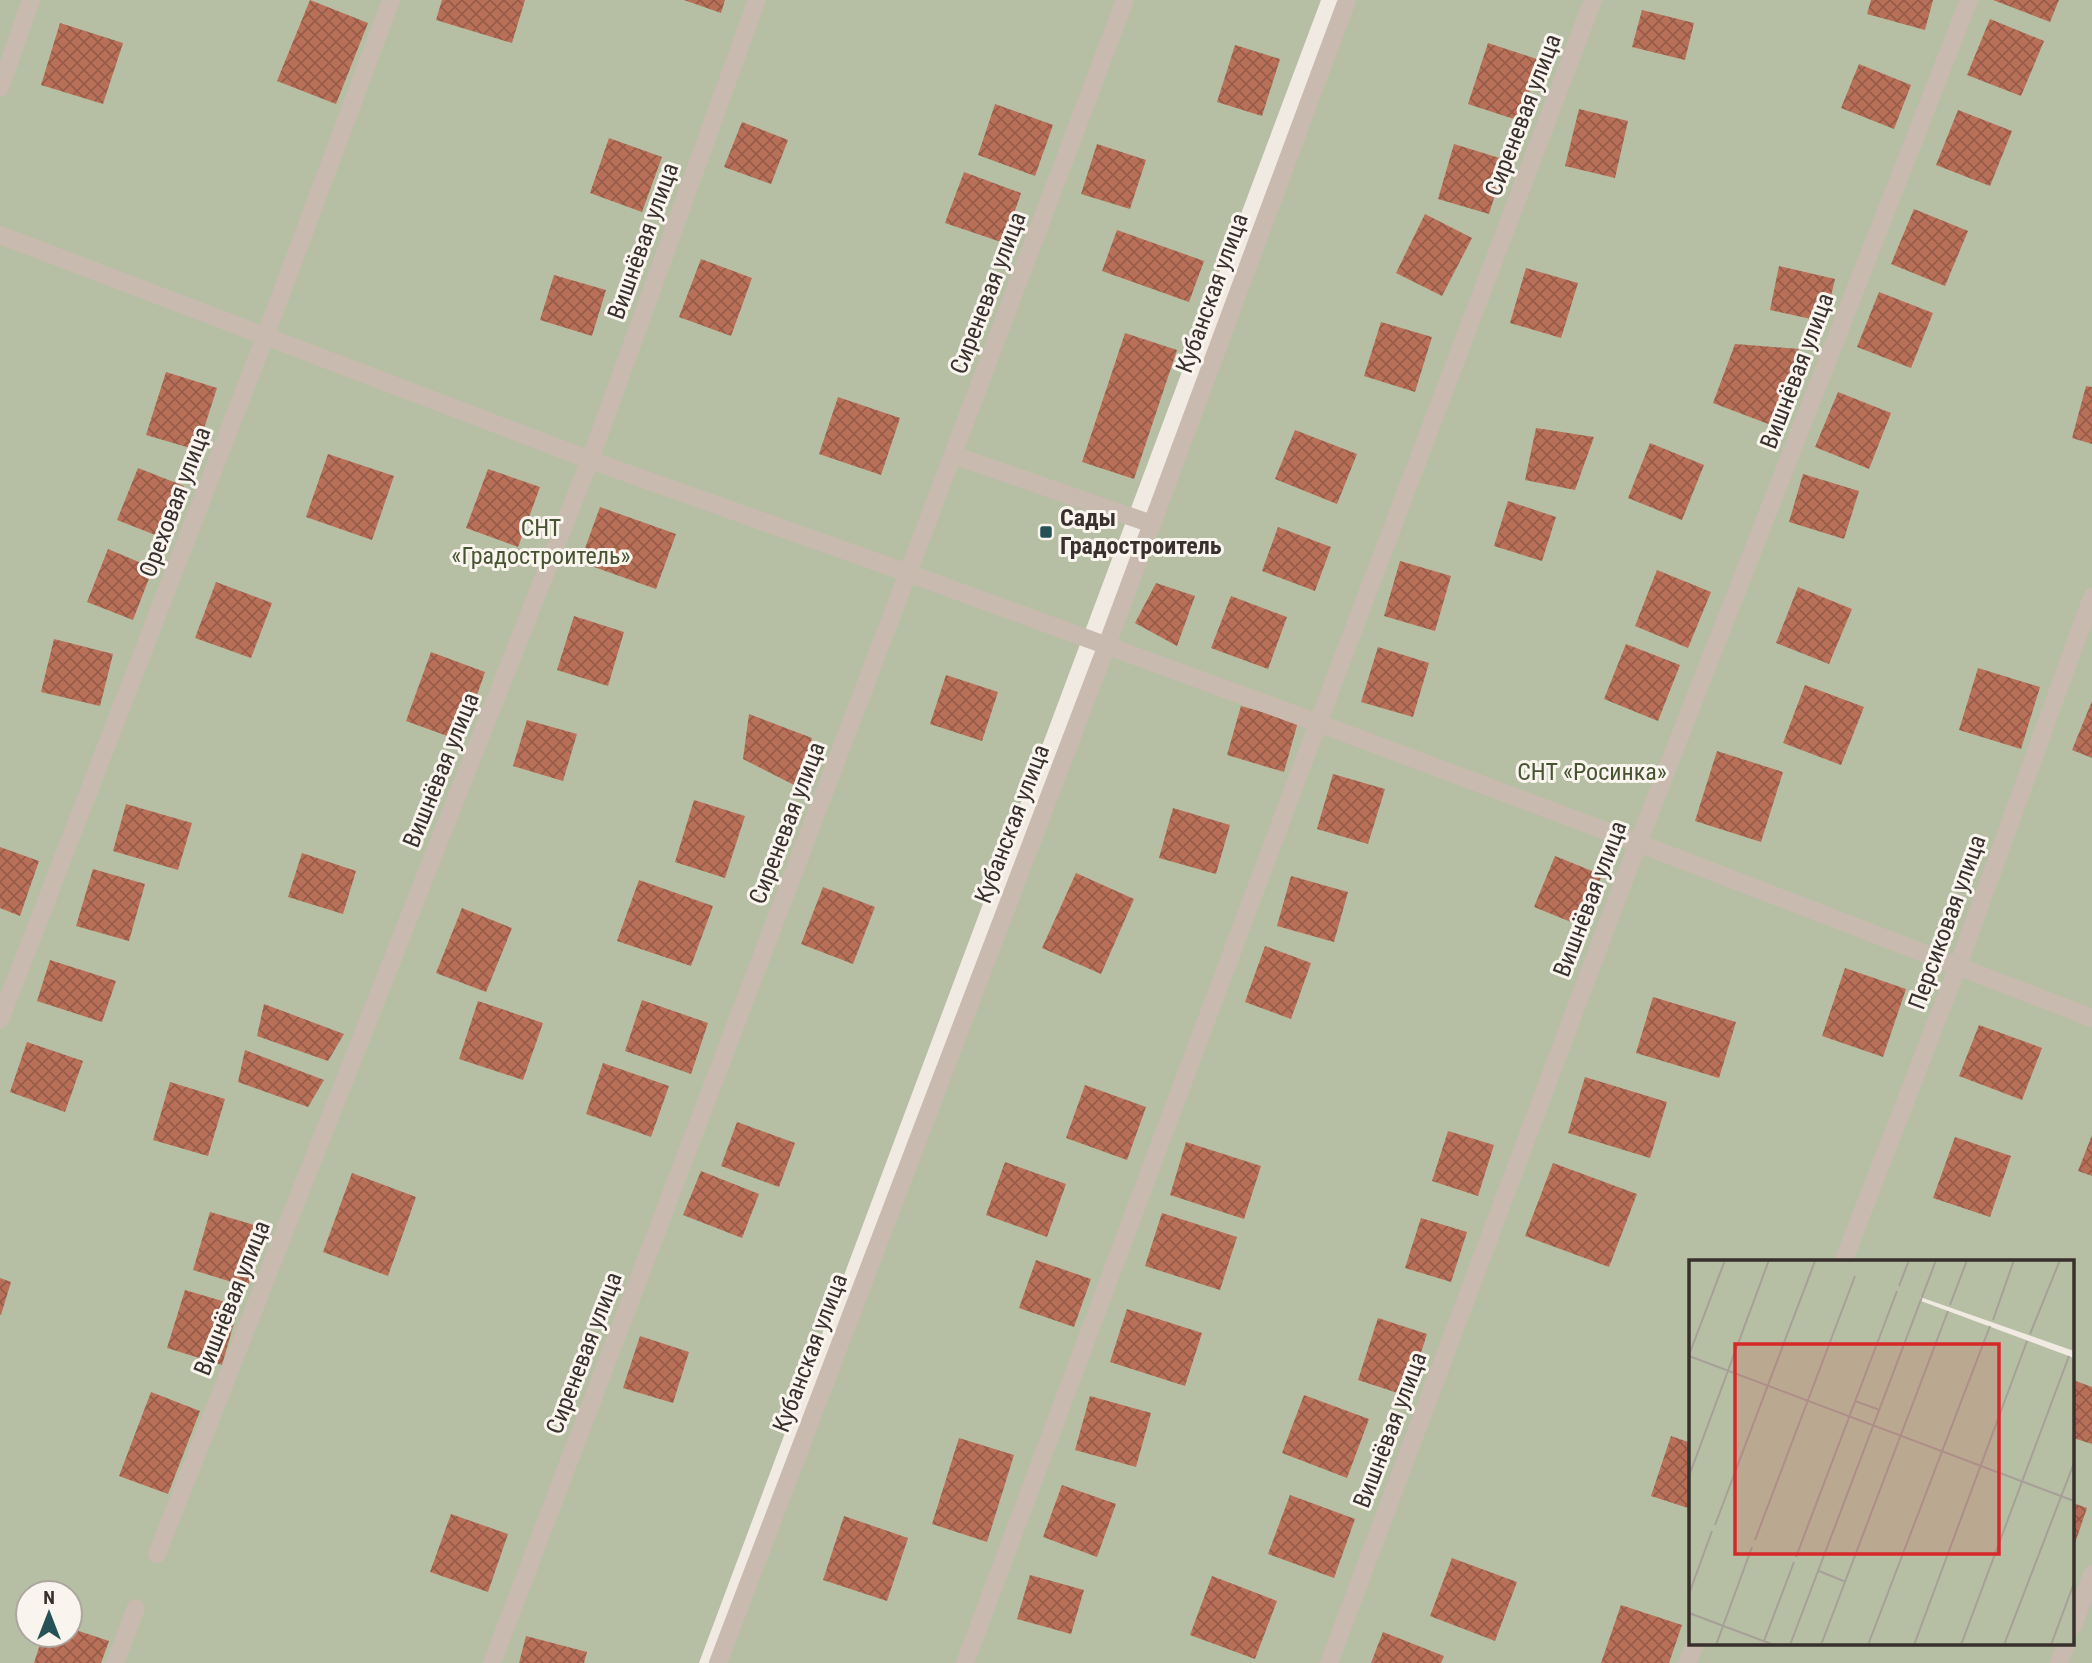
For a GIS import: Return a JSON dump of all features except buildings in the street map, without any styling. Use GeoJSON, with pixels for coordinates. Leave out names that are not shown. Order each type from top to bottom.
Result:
{"type":"FeatureCollection","features":[{"type":"Feature","properties":{"kind":"street"},"geometry":{"type":"LineString","coordinates":[[0,88],[31,0]]}},
{"type":"Feature","properties":{"kind":"street","name":"Ореховая улица"},"geometry":{"type":"LineString","coordinates":[[0,1020],[265,337],[391,0]]}},
{"type":"Feature","properties":{"kind":"street","name":"Вишнёвая улица"},"geometry":{"type":"LineString","coordinates":[[157,1554],[590,460],[758,0]]}},
{"type":"Feature","properties":{"kind":"street","name":"Сиреневая улица"},"geometry":{"type":"LineString","coordinates":[[492,1663],[1125,0]]}},
{"type":"Feature","properties":{"kind":"street","name":"Кубанская улица"},"geometry":{"type":"LineString","coordinates":[[718,1663],[1107,645],[1347,0]]}},
{"type":"Feature","properties":{"kind":"street","name":"Сиреневая улица"},"geometry":{"type":"LineString","coordinates":[[965,1663],[1593,0]]}},
{"type":"Feature","properties":{"kind":"street","name":"Вишнёвая улица"},"geometry":{"type":"LineString","coordinates":[[1329,1663],[1637,843],[1969,0]]}},
{"type":"Feature","properties":{"kind":"street"},"geometry":{"type":"LineString","coordinates":[[0,235],[590,460],[1318,723],[2092,1018]]}},
{"type":"Feature","properties":{"kind":"street"},"geometry":{"type":"LineString","coordinates":[[953,455],[1152,524]]}},
{"type":"Feature","properties":{"kind":"street","name":"Персиковая улица"},"geometry":{"type":"LineString","coordinates":[[1844,1260],[1958,966],[2092,597]]}},
{"type":"Feature","properties":{"kind":"street"},"geometry":{"type":"LineString","coordinates":[[2074,1623],[2092,1574]]}},
{"type":"Feature","properties":{"kind":"street"},"geometry":{"type":"LineString","coordinates":[[115,1663],[136,1608]]}},
{"type":"Feature","properties":{"kind":"street"},"geometry":{"type":"LineString","coordinates":[[1688,1663],[1694,1646]]}},
{"type":"Feature","properties":{"kind":"street"},"geometry":{"type":"LineString","coordinates":[[2059,1663],[2065,1646]]}},
{"type":"Feature","properties":{"kind":"green space","name":"СНТ «Градостроитель»"},"geometry":{"type":"Polygon","coordinates":[[[0,0],[1321,0],[699,1663],[0,1663],[0,0]]]}},
{"type":"Feature","properties":{"kind":"green space","name":"СНТ «Росинка»"},"geometry":{"type":"Polygon","coordinates":[[[1347,0],[2092,0],[2092,1663],[718,1663],[1347,0]]]}},
{"type":"Feature","properties":{"kind":"place","name":"Сады Градостроитель"},"geometry":{"type":"Point","coordinates":[1046,532]}}]}
